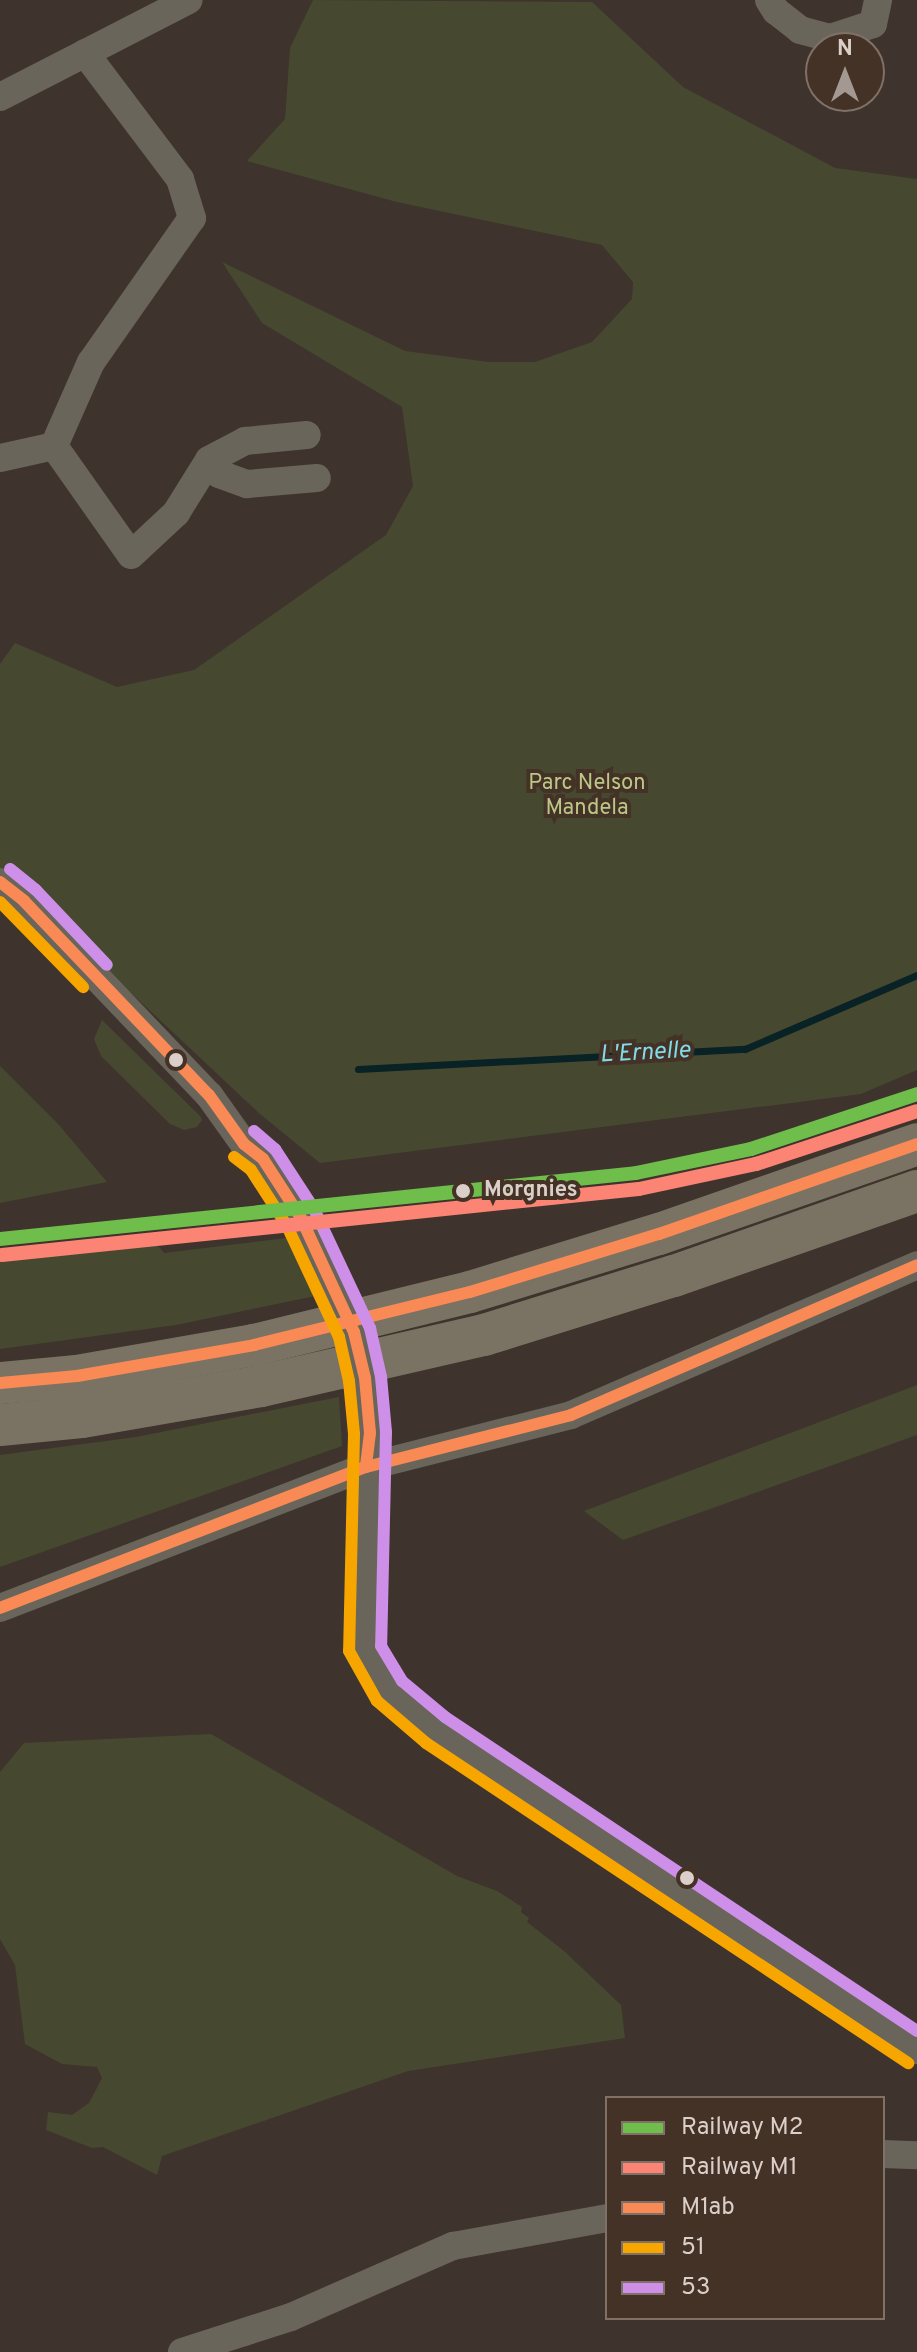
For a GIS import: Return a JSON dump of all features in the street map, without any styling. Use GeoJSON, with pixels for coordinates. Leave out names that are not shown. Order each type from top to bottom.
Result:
{"type":"FeatureCollection","features":[{"type":"Feature","properties":{"kind":"highway"},"geometry":{"type":"LineString","coordinates":[[0,1383],[77,1376],[254,1345],[470,1292],[659,1234],[917,1144]]}},
{"type":"Feature","properties":{"kind":"highway"},"geometry":{"type":"LineString","coordinates":[[0,1425],[82,1417],[261,1386],[484,1335],[674,1276],[917,1191]]}},
{"type":"Feature","properties":{"kind":"street"},"geometry":{"type":"LineString","coordinates":[[0,97],[189,0]]}},
{"type":"Feature","properties":{"kind":"street"},"geometry":{"type":"LineString","coordinates":[[769,0],[776,11],[800,30],[830,38],[873,24],[878,0]]}},
{"type":"Feature","properties":{"kind":"street"},"geometry":{"type":"LineString","coordinates":[[54,446],[91,362],[192,218],[180,179],[85,53]]}},
{"type":"Feature","properties":{"kind":"street"},"geometry":{"type":"LineString","coordinates":[[54,446],[131,555],[176,513],[209,460],[245,441],[307,435]]}},
{"type":"Feature","properties":{"kind":"street"},"geometry":{"type":"LineString","coordinates":[[0,458],[54,446]]}},
{"type":"Feature","properties":{"kind":"street"},"geometry":{"type":"LineString","coordinates":[[209,460],[219,474],[247,484],[317,478]]}},
{"type":"Feature","properties":{"kind":"street"},"geometry":{"type":"LineString","coordinates":[[0,882],[24,901],[209,1095],[244,1144],[271,1171],[301,1218],[333,1280],[358,1347],[365,1378],[370,1433],[366,1467],[369,1531],[365,1650],[390,1691],[435,1730],[477,1755],[917,2050]]}},
{"type":"Feature","properties":{"kind":"street"},"geometry":{"type":"LineString","coordinates":[[0,1608],[366,1467],[571,1415],[917,1265]]}},
{"type":"Feature","properties":{"kind":"street"},"geometry":{"type":"LineString","coordinates":[[885,2154],[917,2155]]}},
{"type":"Feature","properties":{"kind":"street"},"geometry":{"type":"LineString","coordinates":[[182,2352],[291,2317],[453,2246],[605,2218]]}},
{"type":"Feature","properties":{"kind":"green space","name":"Parc Nelson Mandela"},"geometry":{"type":"Polygon","coordinates":[[[313,0],[592,2],[683,87],[835,168],[917,179],[917,1070],[861,1094],[320,1163],[260,1114],[0,870],[0,664],[15,643],[117,687],[194,670],[386,535],[413,486],[402,407],[262,323],[222,262],[405,351],[489,362],[535,362],[592,342],[632,299],[633,282],[602,245],[397,202],[247,161],[285,119],[290,48],[313,0]]]}},
{"type":"Feature","properties":{"kind":"green space"},"geometry":{"type":"Polygon","coordinates":[[[102,1020],[200,1116],[202,1120],[197,1127],[184,1130],[170,1124],[101,1056],[94,1039],[102,1020]]]}},
{"type":"Feature","properties":{"kind":"green space"},"geometry":{"type":"Polygon","coordinates":[[[0,1066],[59,1125],[107,1182],[0,1203],[0,1066]]]}},
{"type":"Feature","properties":{"kind":"green space"},"geometry":{"type":"Polygon","coordinates":[[[148,1234],[164,1253],[286,1238],[315,1296],[176,1325],[0,1349],[0,1252],[148,1234]]]}},
{"type":"Feature","properties":{"kind":"green space"},"geometry":{"type":"Polygon","coordinates":[[[917,1385],[917,1435],[623,1540],[584,1511],[917,1385]]]}},
{"type":"Feature","properties":{"kind":"green space"},"geometry":{"type":"Polygon","coordinates":[[[339,1397],[342,1446],[0,1567],[0,1455],[136,1437],[339,1397]]]}},
{"type":"Feature","properties":{"kind":"green space"},"geometry":{"type":"Polygon","coordinates":[[[211,1734],[457,1876],[497,1891],[522,1907],[521,1912],[529,1918],[527,1922],[564,1951],[621,2005],[625,2038],[408,2071],[162,2156],[157,2175],[103,2147],[92,2148],[46,2130],[48,2112],[72,2115],[89,2103],[102,2078],[97,2067],[62,2064],[25,2044],[15,1965],[0,1939],[0,1772],[24,1743],[211,1734]]]}},
{"type":"Feature","properties":{"kind":"waterway","name":"L'Ernelle"},"geometry":{"type":"LineString","coordinates":[[358,1069],[745,1049],[917,975]]}},
{"type":"Feature","properties":{"kind":"rail line","name":"M2"},"geometry":{"type":"LineString","coordinates":[[0,1239],[636,1173],[751,1149],[917,1094]]}},
{"type":"Feature","properties":{"kind":"rail line","name":"M1"},"geometry":{"type":"LineString","coordinates":[[2,1255],[639,1189],[756,1164],[917,1111]]}},
{"type":"Feature","properties":{"kind":"transit line","name":"53"},"geometry":{"type":"LineString","coordinates":[[10,869],[36,890],[107,965]]}},
{"type":"Feature","properties":{"kind":"transit line","name":"M1ab"},"geometry":{"type":"LineString","coordinates":[[0,882],[24,901],[209,1095],[244,1144],[263,1159],[301,1218],[354,1332],[365,1378],[370,1433],[366,1467]]}},
{"type":"Feature","properties":{"kind":"transit line","name":"51"},"geometry":{"type":"LineString","coordinates":[[0,902],[83,987]]}},
{"type":"Feature","properties":{"kind":"transit line","name":"53"},"geometry":{"type":"LineString","coordinates":[[254,1131],[275,1149],[314,1209],[370,1328],[381,1377],[386,1432],[381,1646],[402,1681],[445,1717],[917,2031]]}},
{"type":"Feature","properties":{"kind":"transit line","name":"M1ab"},"geometry":{"type":"LineString","coordinates":[[0,1383],[77,1376],[254,1345],[470,1292],[659,1234],[917,1144]]}},
{"type":"Feature","properties":{"kind":"transit line","name":"51"},"geometry":{"type":"LineString","coordinates":[[234,1157],[251,1170],[287,1226],[339,1337],[349,1381],[354,1434],[349,1651],[377,1701],[426,1743],[908,2063]]}},
{"type":"Feature","properties":{"kind":"transit line","name":"M1ab"},"geometry":{"type":"LineString","coordinates":[[0,1608],[366,1467],[571,1415],[917,1265]]}},
{"type":"Feature","properties":{"kind":"place","name":"Morgnies"},"geometry":{"type":"Point","coordinates":[463,1191]}}]}
